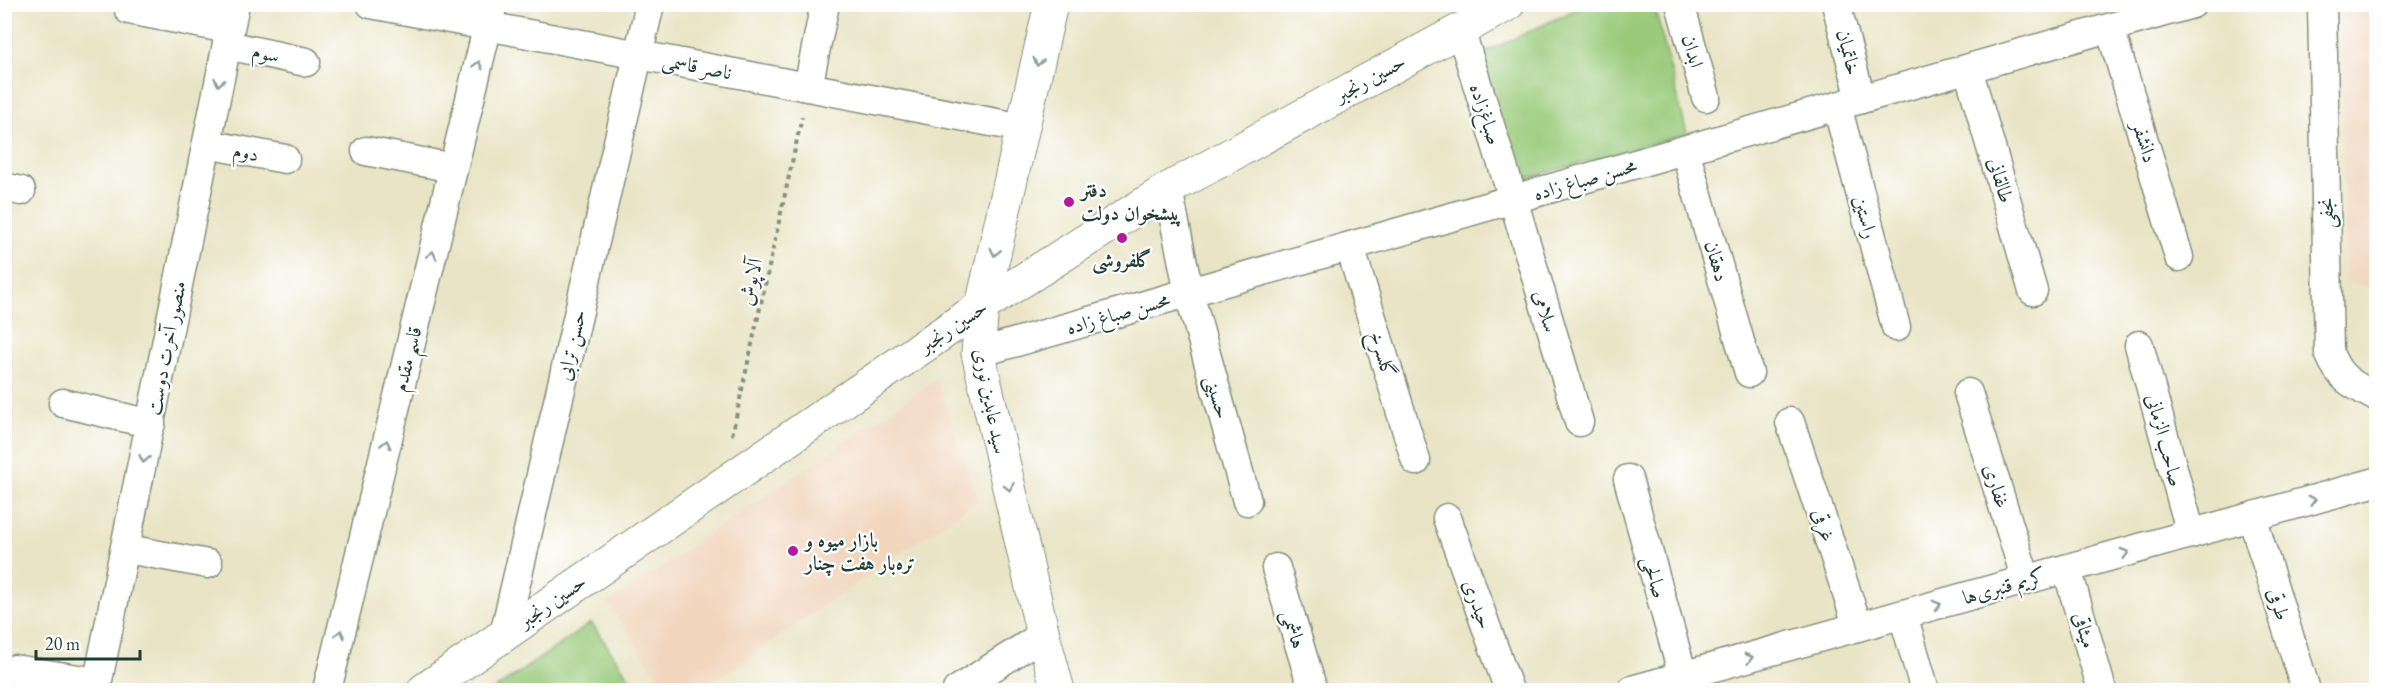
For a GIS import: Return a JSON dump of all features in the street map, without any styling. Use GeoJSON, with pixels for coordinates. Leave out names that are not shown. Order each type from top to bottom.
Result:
{"type":"FeatureCollection","features":[{"type":"Feature","properties":{"kind":"street"},"geometry":{"type":"LineString","coordinates":[[639,55],[650,4]]}},
{"type":"Feature","properties":{"kind":"street"},"geometry":{"type":"LineString","coordinates":[[808,87],[825,4]]}},
{"type":"Feature","properties":{"kind":"street","name":"سید عابدین نوری"},"geometry":{"type":"LineString","coordinates":[[1051,4],[982,306],[978,353],[1043,635],[1058,690]]}},
{"type":"Feature","properties":{"kind":"street","name":"حسین رنجبر"},"geometry":{"type":"LineString","coordinates":[[424,690],[982,306],[1168,189],[1508,4]]}},
{"type":"Feature","properties":{"kind":"street","name":"ابدان"},"geometry":{"type":"LineString","coordinates":[[1680,4],[1706,97]]}},
{"type":"Feature","properties":{"kind":"street","name":"خاتمیان"},"geometry":{"type":"LineString","coordinates":[[1836,4],[1849,103]]}},
{"type":"Feature","properties":{"kind":"street","name":"محسن صباغ زاده"},"geometry":{"type":"LineString","coordinates":[[978,353],[2110,28],[2161,9],[2192,4]]}},
{"type":"Feature","properties":{"kind":"street","name":"نجفی"},"geometry":{"type":"LineString","coordinates":[[2322,4],[2329,353],[2336,371],[2346,381],[2376,398]]}},
{"type":"Feature","properties":{"kind":"street","name":"ناصر قاسمی"},"geometry":{"type":"LineString","coordinates":[[374,5],[490,16],[639,55],[1023,128]]}},
{"type":"Feature","properties":{"kind":"street","name":"سوم"},"geometry":{"type":"LineString","coordinates":[[129,10],[230,26],[306,62]]}},
{"type":"Feature","properties":{"kind":"street","name":"قاسم مقدم"},"geometry":{"type":"LineString","coordinates":[[327,690],[490,16]]}},
{"type":"Feature","properties":{"kind":"street","name":"منصور آخرت دوست"},"geometry":{"type":"LineString","coordinates":[[97,686],[230,26]]}},
{"type":"Feature","properties":{"kind":"street","name":"دانشفر"},"geometry":{"type":"LineString","coordinates":[[2110,28],[2180,257]]}},
{"type":"Feature","properties":{"kind":"street","name":"صباغ‌زاده"},"geometry":{"type":"LineString","coordinates":[[1460,29],[1513,200]]}},
{"type":"Feature","properties":{"kind":"street","name":"حسن ترابی"},"geometry":{"type":"LineString","coordinates":[[504,635],[639,55]]}},
{"type":"Feature","properties":{"kind":"street","name":"طالقانی"},"geometry":{"type":"LineString","coordinates":[[1968,69],[2033,291]]}},
{"type":"Feature","properties":{"kind":"street","name":"راستین"},"geometry":{"type":"LineString","coordinates":[[1849,103],[1896,327]]}},
{"type":"Feature","properties":{"kind":"street","name":"دوم"},"geometry":{"type":"LineString","coordinates":[[207,144],[285,159]]}},
{"type":"Feature","properties":{"kind":"street","name":"دهقان"},"geometry":{"type":"LineString","coordinates":[[1685,150],[1749,373]]}},
{"type":"Feature","properties":{"kind":"street"},"geometry":{"type":"LineString","coordinates":[[366,151],[453,168]]}},
{"type":"Feature","properties":{"kind":"street"},"geometry":{"type":"LineString","coordinates":[[1168,189],[1189,293]]}},
{"type":"Feature","properties":{"kind":"street","name":"سلامی"},"geometry":{"type":"LineString","coordinates":[[1513,200],[1579,422]]}},
{"type":"Feature","properties":{"kind":"street","name":"گلسرخ"},"geometry":{"type":"LineString","coordinates":[[1350,247],[1416,461]]}},
{"type":"Feature","properties":{"kind":"street","name":"حسینی"},"geometry":{"type":"LineString","coordinates":[[1189,293],[1247,501]]}},
{"type":"Feature","properties":{"kind":"street","name":"صاحب الزمانی"},"geometry":{"type":"LineString","coordinates":[[2139,345],[2191,534]]}},
{"type":"Feature","properties":{"kind":"street","name":"غفاری"},"geometry":{"type":"LineString","coordinates":[[1968,393],[2026,580]]}},
{"type":"Feature","properties":{"kind":"street"},"geometry":{"type":"LineString","coordinates":[[63,403],[150,424]]}},
{"type":"Feature","properties":{"kind":"street","name":"غرقی"},"geometry":{"type":"LineString","coordinates":[[1790,422],[1858,627]]}},
{"type":"Feature","properties":{"kind":"street","name":"صالحی"},"geometry":{"type":"LineString","coordinates":[[1628,479],[1683,676]]}},
{"type":"Feature","properties":{"kind":"street","name":"کریم قنبری‌ها"},"geometry":{"type":"LineString","coordinates":[[1632,690],[1683,676],[1717,679],[1858,627],[2376,482]]}},
{"type":"Feature","properties":{"kind":"street","name":"طرقی"},"geometry":{"type":"LineString","coordinates":[[2252,517],[2306,690]]}},
{"type":"Feature","properties":{"kind":"street","name":"حیدری"},"geometry":{"type":"LineString","coordinates":[[1447,518],[1509,690]]}},
{"type":"Feature","properties":{"kind":"street"},"geometry":{"type":"LineString","coordinates":[[126,549],[208,564]]}},
{"type":"Feature","properties":{"kind":"street","name":"هاشمی"},"geometry":{"type":"LineString","coordinates":[[1276,568],[1312,690]]}},
{"type":"Feature","properties":{"kind":"street","name":"میثاقی"},"geometry":{"type":"LineString","coordinates":[[2067,568],[2102,690]]}},
{"type":"Feature","properties":{"kind":"street"},"geometry":{"type":"LineString","coordinates":[[1903,615],[1925,690]]}},
{"type":"Feature","properties":{"kind":"street"},"geometry":{"type":"LineString","coordinates":[[957,690],[1043,635]]}},
{"type":"Feature","properties":{"kind":"street"},"geometry":{"type":"LineString","coordinates":[[14,669],[97,686]]}},
{"type":"Feature","properties":{"kind":"path","name":"آلاپوش"},"geometry":{"type":"LineString","coordinates":[[722,483],[808,87]]}},
{"type":"Feature","properties":{"kind":"shaded area"},"geometry":{"type":"Polygon","coordinates":[[[2340,5],[2376,5],[2376,288],[2346,283],[2340,5]]]}},
{"type":"Feature","properties":{"kind":"shaded area","name":"بازار میوه و تره‌بار هفت چنار"},"geometry":{"type":"Polygon","coordinates":[[[936,380],[978,500],[701,690],[667,690],[608,603],[936,380]]]}},
{"type":"Feature","properties":{"kind":"green space"},"geometry":{"type":"Polygon","coordinates":[[[1585,5],[1654,5],[1687,134],[1516,181],[1478,56],[1585,5]]]}},
{"type":"Feature","properties":{"kind":"green space"},"geometry":{"type":"Polygon","coordinates":[[[591,623],[638,690],[494,690],[591,623]]]}},
{"type":"Feature","properties":{"kind":"place","name":"دفتر پیشخوان دولت"},"geometry":{"type":"Point","coordinates":[1069,202]}},
{"type":"Feature","properties":{"kind":"place","name":"گلفروشی"},"geometry":{"type":"Point","coordinates":[1122,238]}},
{"type":"Feature","properties":{"kind":"place","name":"بازار میوه و تره‌بار هفت چنار"},"geometry":{"type":"Point","coordinates":[793,551]}}]}
